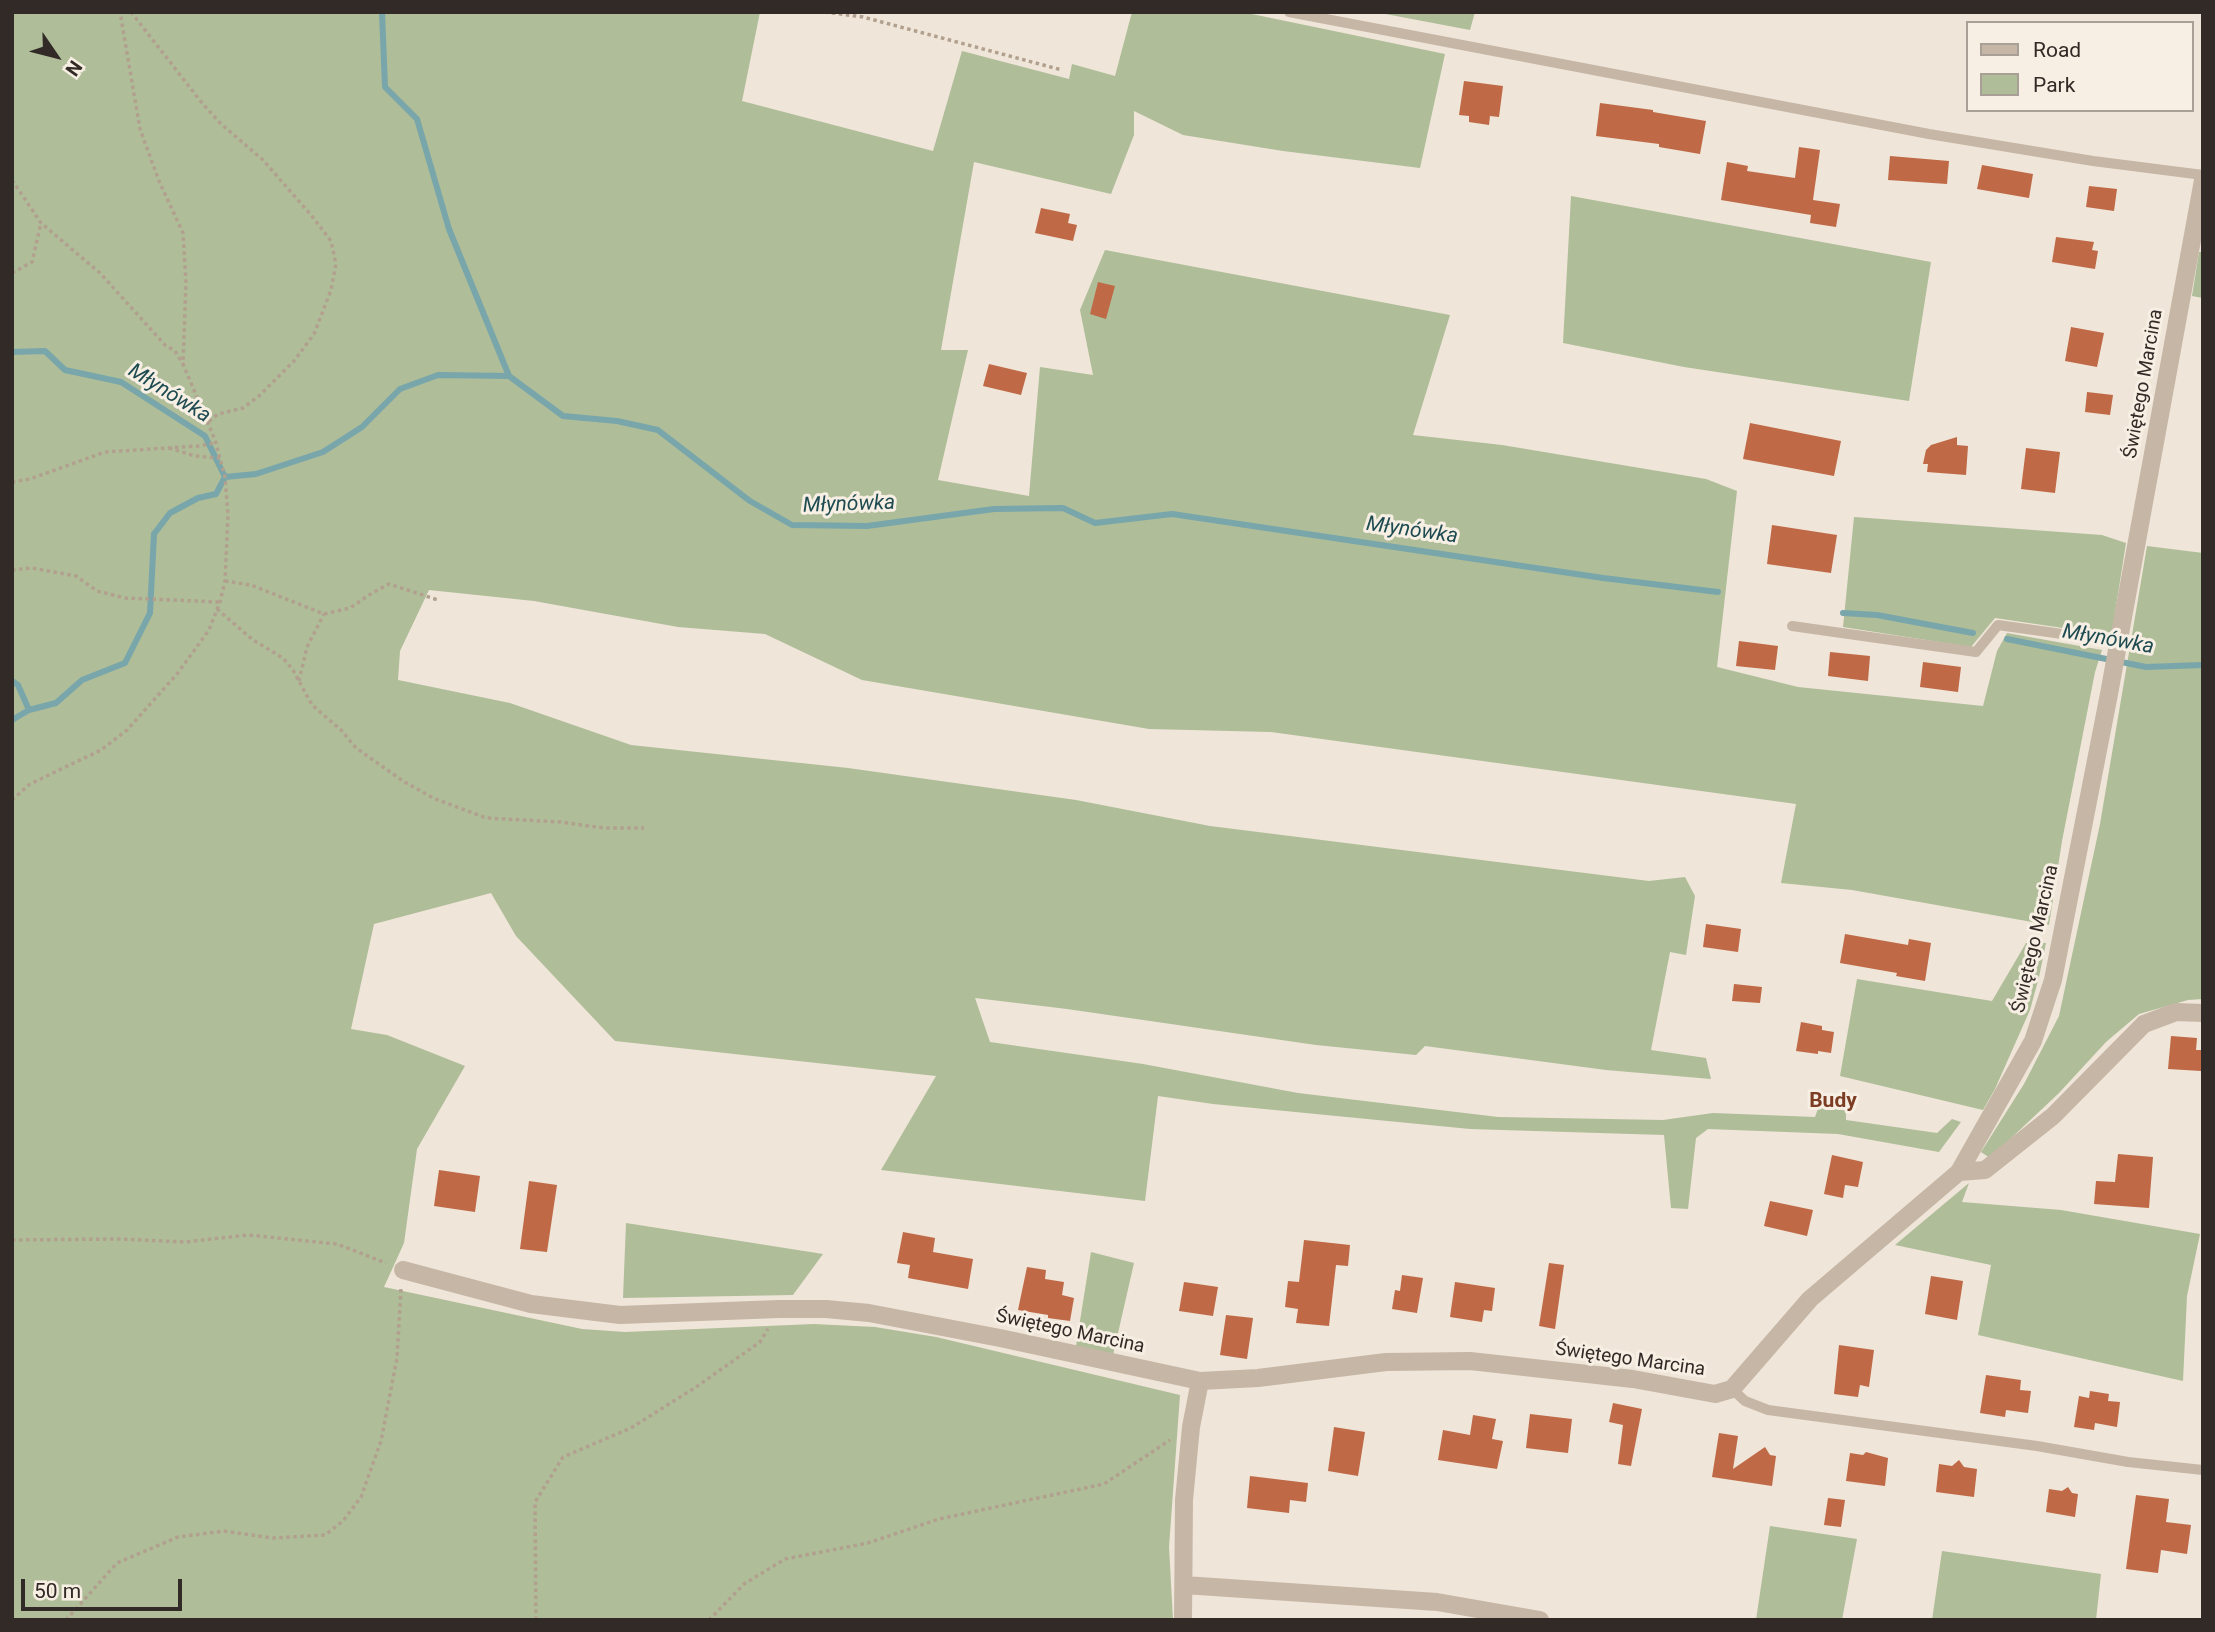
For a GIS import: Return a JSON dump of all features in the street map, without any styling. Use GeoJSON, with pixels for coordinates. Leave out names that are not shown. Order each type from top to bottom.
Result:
{"type":"FeatureCollection","features":[{"type":"Feature","properties":{"kind":"street","name":"Świętego Marcina"},"geometry":{"type":"LineString","coordinates":[[403,1269],[531,1304],[621,1315],[826,1309],[883,1315],[1200,1381],[1258,1378],[1387,1362],[1470,1361],[1633,1379],[1715,1394],[1732,1389],[1810,1299],[1959,1172],[2033,1041],[2053,980],[2113,675],[2203,178]]}},
{"type":"Feature","properties":{"kind":"street"},"geometry":{"type":"LineString","coordinates":[[1959,1172],[1984,1170],[2043,1124],[2144,1024],[2176,1012],[2203,1013]]}},
{"type":"Feature","properties":{"kind":"street"},"geometry":{"type":"LineString","coordinates":[[1183,1620],[1184,1500],[1191,1427],[1200,1381]]}},
{"type":"Feature","properties":{"kind":"street"},"geometry":{"type":"LineString","coordinates":[[1184,1585],[1437,1602],[1540,1620]]}},
{"type":"Feature","properties":{"kind":"lane"},"geometry":{"type":"LineString","coordinates":[[1289,12],[1929,134],[2203,178]]}},
{"type":"Feature","properties":{"kind":"lane"},"geometry":{"type":"LineString","coordinates":[[1793,626],[1976,652],[1998,625],[2118,644]]}},
{"type":"Feature","properties":{"kind":"lane"},"geometry":{"type":"LineString","coordinates":[[1732,1389],[1745,1401],[1768,1410],[2037,1446],[2128,1462],[2203,1469]]}},
{"type":"Feature","properties":{"kind":"path"},"geometry":{"type":"LineString","coordinates":[[120,12],[140,129],[159,181],[183,233],[186,282],[183,364]]}},
{"type":"Feature","properties":{"kind":"path"},"geometry":{"type":"LineString","coordinates":[[131,12],[202,103],[221,124],[263,160],[311,215],[331,241],[336,264],[331,290],[314,334],[294,361],[243,408],[218,414],[207,423]]}},
{"type":"Feature","properties":{"kind":"path"},"geometry":{"type":"LineString","coordinates":[[825,12],[863,15],[1062,69]]}},
{"type":"Feature","properties":{"kind":"path"},"geometry":{"type":"LineString","coordinates":[[12,180],[41,223],[100,272],[165,345],[175,351],[215,440],[225,477],[228,515],[225,581],[218,609],[209,630],[177,674],[127,730],[102,750],[30,784],[12,800]]}},
{"type":"Feature","properties":{"kind":"path"},"geometry":{"type":"LineString","coordinates":[[12,273],[32,262],[41,223]]}},
{"type":"Feature","properties":{"kind":"path"},"geometry":{"type":"LineString","coordinates":[[12,482],[30,479],[105,452],[211,444],[215,440]]}},
{"type":"Feature","properties":{"kind":"path"},"geometry":{"type":"LineString","coordinates":[[169,448],[195,456],[220,458]]}},
{"type":"Feature","properties":{"kind":"path"},"geometry":{"type":"LineString","coordinates":[[12,570],[32,568],[76,576],[97,591],[125,598],[220,602]]}},
{"type":"Feature","properties":{"kind":"path"},"geometry":{"type":"LineString","coordinates":[[225,581],[251,585],[324,614],[350,608],[390,584],[438,600]]}},
{"type":"Feature","properties":{"kind":"path"},"geometry":{"type":"LineString","coordinates":[[218,609],[253,640],[283,658],[312,705],[341,730],[356,748],[433,798],[486,818],[548,821],[604,828],[644,828]]}},
{"type":"Feature","properties":{"kind":"path"},"geometry":{"type":"LineString","coordinates":[[299,681],[307,647],[324,614]]}},
{"type":"Feature","properties":{"kind":"path"},"geometry":{"type":"LineString","coordinates":[[12,1240],[119,1239],[185,1242],[248,1234],[337,1244],[403,1269]]}},
{"type":"Feature","properties":{"kind":"path"},"geometry":{"type":"LineString","coordinates":[[66,1620],[117,1563],[178,1537],[224,1531],[273,1538],[325,1535],[343,1521],[361,1497],[381,1441],[397,1358],[399,1304]]}},
{"type":"Feature","properties":{"kind":"path"},"geometry":{"type":"LineString","coordinates":[[536,1620],[535,1503],[563,1457],[631,1428],[718,1372],[760,1342],[779,1309]]}},
{"type":"Feature","properties":{"kind":"path"},"geometry":{"type":"LineString","coordinates":[[709,1620],[744,1584],[785,1559],[868,1543],[939,1519],[1104,1485],[1191,1427]]}},
{"type":"Feature","properties":{"kind":"green space"},"geometry":{"type":"Polygon","coordinates":[[[12,12],[760,12],[742,101],[933,151],[962,51],[1069,79],[1072,64],[1115,76],[1132,12],[1242,12],[1445,54],[1420,168],[1183,135],[1134,111],[1134,135],[1111,194],[974,162],[941,350],[968,350],[938,480],[1029,496],[1040,367],[1093,375],[1080,310],[1105,250],[1450,315],[1413,435],[1502,445],[1706,479],[1737,491],[1717,667],[1798,687],[1983,706],[1997,651],[2007,633],[2102,650],[2095,672],[2062,841],[2049,925],[1852,890],[1781,883],[1796,804],[1271,732],[1149,729],[862,680],[765,634],[678,627],[534,601],[429,590],[400,651],[398,680],[510,703],[631,745],[848,768],[1076,800],[1210,826],[1649,881],[1685,877],[1695,896],[1686,955],[1670,952],[1651,1050],[1706,1058],[1711,1079],[1606,1070],[1425,1046],[1416,1055],[1316,1045],[975,998],[990,1042],[1143,1064],[1298,1093],[1498,1117],[1663,1120],[1713,1113],[1815,1117],[1823,1095],[1846,1098],[1846,1120],[1937,1133],[1952,1119],[1961,1122],[1939,1152],[1838,1134],[1708,1129],[1696,1138],[1688,1209],[1671,1208],[1664,1135],[1470,1129],[1213,1104],[1158,1096],[1145,1201],[881,1170],[936,1076],[615,1041],[516,936],[491,893],[374,924],[351,1029],[387,1035],[465,1066],[417,1149],[404,1243],[384,1287],[582,1329],[625,1332],[814,1324],[875,1327],[936,1337],[1180,1395],[1169,1547],[1173,1620],[12,1620],[12,12]]]}},
{"type":"Feature","properties":{"kind":"green space"},"geometry":{"type":"Polygon","coordinates":[[[1375,12],[1475,12],[1470,30],[1375,12]]]}},
{"type":"Feature","properties":{"kind":"green space"},"geometry":{"type":"Polygon","coordinates":[[[1571,196],[1931,262],[1909,401],[1684,367],[1563,343],[1571,196]]]}},
{"type":"Feature","properties":{"kind":"green space"},"geometry":{"type":"Polygon","coordinates":[[[2199,252],[2203,252],[2203,298],[2192,296],[2199,252]]]}},
{"type":"Feature","properties":{"kind":"green space"},"geometry":{"type":"Polygon","coordinates":[[[1854,517],[2102,535],[2126,543],[2112,632],[2097,633],[1995,618],[1971,647],[1843,627],[1854,517]]]}},
{"type":"Feature","properties":{"kind":"green space"},"geometry":{"type":"Polygon","coordinates":[[[2147,546],[2203,553],[2203,999],[2188,1000],[2139,1014],[2106,1042],[2059,1093],[1990,1158],[1981,1152],[2024,1084],[2059,1016],[2100,824],[2147,546]]]}},
{"type":"Feature","properties":{"kind":"green space"},"geometry":{"type":"Polygon","coordinates":[[[2026,943],[2046,943],[2039,977],[2030,1010],[1983,1110],[1840,1076],[1857,979],[1992,1001],[2026,943]]]}},
{"type":"Feature","properties":{"kind":"green space"},"geometry":{"type":"Polygon","coordinates":[[[1969,1183],[1962,1202],[2061,1210],[2200,1234],[2187,1296],[2183,1381],[1978,1335],[1991,1265],[1895,1245],[1969,1183]]]}},
{"type":"Feature","properties":{"kind":"green space"},"geometry":{"type":"Polygon","coordinates":[[[626,1223],[823,1254],[793,1295],[623,1298],[626,1223]]]}},
{"type":"Feature","properties":{"kind":"green space"},"geometry":{"type":"Polygon","coordinates":[[[1091,1252],[1134,1263],[1113,1355],[1076,1346],[1091,1252]]]}},
{"type":"Feature","properties":{"kind":"green space"},"geometry":{"type":"Polygon","coordinates":[[[1770,1526],[1857,1539],[1842,1620],[1756,1620],[1770,1526]]]}},
{"type":"Feature","properties":{"kind":"green space"},"geometry":{"type":"Polygon","coordinates":[[[1942,1551],[2101,1574],[2096,1620],[1932,1620],[1942,1551]]]}},
{"type":"Feature","properties":{"kind":"building"},"geometry":{"type":"Polygon","coordinates":[[[1464,81],[1503,86],[1499,117],[1490,116],[1489,125],[1469,122],[1469,116],[1459,115],[1464,81]]]}},
{"type":"Feature","properties":{"kind":"building"},"geometry":{"type":"Polygon","coordinates":[[[1600,103],[1706,121],[1700,154],[1659,147],[1659,144],[1596,136],[1600,103]]]}},
{"type":"Feature","properties":{"kind":"building"},"geometry":{"type":"Polygon","coordinates":[[[1799,147],[1820,150],[1813,200],[1840,204],[1836,227],[1810,223],[1811,215],[1721,200],[1727,162],[1748,166],[1747,171],[1795,178],[1799,147]]]}},
{"type":"Feature","properties":{"kind":"building"},"geometry":{"type":"Polygon","coordinates":[[[1890,156],[1949,161],[1947,184],[1888,180],[1890,156]]]}},
{"type":"Feature","properties":{"kind":"building"},"geometry":{"type":"Polygon","coordinates":[[[1982,165],[2033,174],[2029,198],[1977,189],[1982,165]]]}},
{"type":"Feature","properties":{"kind":"building"},"geometry":{"type":"Polygon","coordinates":[[[2089,186],[2117,189],[2114,211],[2086,207],[2089,186]]]}},
{"type":"Feature","properties":{"kind":"building"},"geometry":{"type":"Polygon","coordinates":[[[1041,208],[1070,214],[1068,223],[1077,225],[1073,241],[1035,233],[1041,208]]]}},
{"type":"Feature","properties":{"kind":"building"},"geometry":{"type":"Polygon","coordinates":[[[2056,237],[2094,242],[2092,250],[2098,251],[2095,269],[2052,262],[2056,237]]]}},
{"type":"Feature","properties":{"kind":"building"},"geometry":{"type":"Polygon","coordinates":[[[1098,282],[1115,286],[1106,319],[1090,314],[1098,282]]]}},
{"type":"Feature","properties":{"kind":"building"},"geometry":{"type":"Polygon","coordinates":[[[2071,327],[2104,333],[2097,367],[2065,361],[2071,327]]]}},
{"type":"Feature","properties":{"kind":"building"},"geometry":{"type":"Polygon","coordinates":[[[989,364],[1027,373],[1021,395],[983,386],[989,364]]]}},
{"type":"Feature","properties":{"kind":"building"},"geometry":{"type":"Polygon","coordinates":[[[2087,392],[2113,395],[2110,415],[2085,412],[2087,392]]]}},
{"type":"Feature","properties":{"kind":"building"},"geometry":{"type":"Polygon","coordinates":[[[1750,423],[1841,441],[1834,476],[1743,459],[1750,423]]]}},
{"type":"Feature","properties":{"kind":"building"},"geometry":{"type":"Polygon","coordinates":[[[1957,437],[1957,445],[1968,446],[1966,475],[1927,472],[1928,464],[1923,464],[1926,450],[1931,445],[1957,437]]]}},
{"type":"Feature","properties":{"kind":"building"},"geometry":{"type":"Polygon","coordinates":[[[2026,448],[2060,452],[2055,493],[2021,489],[2026,448]]]}},
{"type":"Feature","properties":{"kind":"building"},"geometry":{"type":"Polygon","coordinates":[[[1772,525],[1837,535],[1831,573],[1767,564],[1772,525]]]}},
{"type":"Feature","properties":{"kind":"building"},"geometry":{"type":"Polygon","coordinates":[[[1739,641],[1778,646],[1775,670],[1736,666],[1739,641]]]}},
{"type":"Feature","properties":{"kind":"building"},"geometry":{"type":"Polygon","coordinates":[[[1830,652],[1870,656],[1868,681],[1828,676],[1830,652]]]}},
{"type":"Feature","properties":{"kind":"building"},"geometry":{"type":"Polygon","coordinates":[[[1923,662],[1961,667],[1958,692],[1920,687],[1923,662]]]}},
{"type":"Feature","properties":{"kind":"building"},"geometry":{"type":"Polygon","coordinates":[[[1706,924],[1741,929],[1738,952],[1703,947],[1706,924]]]}},
{"type":"Feature","properties":{"kind":"building"},"geometry":{"type":"Polygon","coordinates":[[[1845,934],[1908,945],[1909,939],[1931,943],[1925,981],[1840,963],[1845,934]]]}},
{"type":"Feature","properties":{"kind":"building"},"geometry":{"type":"Polygon","coordinates":[[[1734,984],[1762,987],[1760,1003],[1732,1001],[1734,984]]]}},
{"type":"Feature","properties":{"kind":"building"},"geometry":{"type":"Polygon","coordinates":[[[1801,1022],[1822,1026],[1822,1030],[1834,1032],[1831,1053],[1796,1051],[1801,1022]]]}},
{"type":"Feature","properties":{"kind":"building"},"geometry":{"type":"Polygon","coordinates":[[[2171,1036],[2197,1038],[2196,1050],[2202,1050],[2201,1071],[2168,1069],[2171,1036]]]}},
{"type":"Feature","properties":{"kind":"building"},"geometry":{"type":"Polygon","coordinates":[[[2118,1154],[2153,1157],[2149,1208],[2094,1204],[2096,1181],[2115,1182],[2118,1154]]]}},
{"type":"Feature","properties":{"kind":"building"},"geometry":{"type":"Polygon","coordinates":[[[1832,1155],[1863,1162],[1858,1187],[1845,1185],[1843,1198],[1824,1194],[1832,1155]]]}},
{"type":"Feature","properties":{"kind":"building"},"geometry":{"type":"Polygon","coordinates":[[[439,1170],[480,1176],[475,1212],[434,1206],[439,1170]]]}},
{"type":"Feature","properties":{"kind":"building"},"geometry":{"type":"Polygon","coordinates":[[[529,1181],[557,1185],[547,1252],[520,1249],[529,1181]]]}},
{"type":"Feature","properties":{"kind":"building"},"geometry":{"type":"Polygon","coordinates":[[[1770,1201],[1813,1210],[1807,1236],[1764,1226],[1770,1201]]]}},
{"type":"Feature","properties":{"kind":"building"},"geometry":{"type":"Polygon","coordinates":[[[903,1232],[935,1238],[933,1252],[973,1259],[968,1289],[908,1278],[910,1265],[897,1263],[903,1232]]]}},
{"type":"Feature","properties":{"kind":"building"},"geometry":{"type":"Polygon","coordinates":[[[1304,1240],[1350,1245],[1348,1266],[1336,1265],[1329,1326],[1296,1323],[1298,1309],[1285,1307],[1288,1281],[1299,1282],[1304,1240]]]}},
{"type":"Feature","properties":{"kind":"building"},"geometry":{"type":"Polygon","coordinates":[[[1549,1263],[1564,1265],[1555,1329],[1539,1326],[1549,1263]]]}},
{"type":"Feature","properties":{"kind":"building"},"geometry":{"type":"Polygon","coordinates":[[[1027,1267],[1046,1270],[1045,1279],[1064,1282],[1062,1295],[1074,1298],[1070,1321],[1018,1310],[1027,1267]]]}},
{"type":"Feature","properties":{"kind":"building"},"geometry":{"type":"Polygon","coordinates":[[[1402,1275],[1423,1278],[1417,1313],[1392,1309],[1395,1290],[1400,1291],[1402,1275]]]}},
{"type":"Feature","properties":{"kind":"building"},"geometry":{"type":"Polygon","coordinates":[[[1931,1276],[1963,1281],[1957,1320],[1925,1314],[1931,1276]]]}},
{"type":"Feature","properties":{"kind":"building"},"geometry":{"type":"Polygon","coordinates":[[[1184,1282],[1218,1287],[1213,1316],[1179,1311],[1184,1282]]]}},
{"type":"Feature","properties":{"kind":"building"},"geometry":{"type":"Polygon","coordinates":[[[1455,1282],[1495,1288],[1492,1311],[1484,1310],[1482,1322],[1450,1317],[1455,1282]]]}},
{"type":"Feature","properties":{"kind":"building"},"geometry":{"type":"Polygon","coordinates":[[[1226,1315],[1253,1318],[1247,1359],[1220,1355],[1226,1315]]]}},
{"type":"Feature","properties":{"kind":"building"},"geometry":{"type":"Polygon","coordinates":[[[1839,1345],[1874,1350],[1869,1387],[1860,1385],[1858,1397],[1834,1394],[1839,1345]]]}},
{"type":"Feature","properties":{"kind":"building"},"geometry":{"type":"Polygon","coordinates":[[[1986,1375],[2021,1380],[2020,1390],[2031,1391],[2028,1413],[2006,1410],[2005,1417],[1980,1413],[1986,1375]]]}},
{"type":"Feature","properties":{"kind":"building"},"geometry":{"type":"Polygon","coordinates":[[[2090,1391],[2109,1394],[2108,1401],[2120,1402],[2117,1427],[2095,1423],[2094,1430],[2074,1427],[2079,1396],[2089,1398],[2090,1391]]]}},
{"type":"Feature","properties":{"kind":"building"},"geometry":{"type":"Polygon","coordinates":[[[1613,1403],[1642,1409],[1631,1466],[1618,1464],[1623,1425],[1609,1422],[1613,1403]]]}},
{"type":"Feature","properties":{"kind":"building"},"geometry":{"type":"Polygon","coordinates":[[[1530,1414],[1572,1419],[1568,1453],[1526,1448],[1530,1414]]]}},
{"type":"Feature","properties":{"kind":"building"},"geometry":{"type":"Polygon","coordinates":[[[1473,1415],[1496,1419],[1492,1439],[1503,1441],[1497,1469],[1438,1460],[1443,1430],[1470,1435],[1473,1415]]]}},
{"type":"Feature","properties":{"kind":"building"},"geometry":{"type":"Polygon","coordinates":[[[1334,1427],[1365,1432],[1358,1476],[1328,1471],[1334,1427]]]}},
{"type":"Feature","properties":{"kind":"building"},"geometry":{"type":"Polygon","coordinates":[[[1719,1433],[1738,1436],[1733,1469],[1765,1447],[1770,1455],[1776,1456],[1772,1486],[1712,1477],[1719,1433]]]}},
{"type":"Feature","properties":{"kind":"building"},"geometry":{"type":"Polygon","coordinates":[[[1866,1452],[1888,1458],[1885,1486],[1846,1481],[1850,1453],[1863,1455],[1866,1452]]]}},
{"type":"Feature","properties":{"kind":"building"},"geometry":{"type":"Polygon","coordinates":[[[1959,1460],[1964,1467],[1977,1469],[1974,1497],[1936,1492],[1939,1464],[1952,1466],[1959,1460]]]}},
{"type":"Feature","properties":{"kind":"building"},"geometry":{"type":"Polygon","coordinates":[[[1250,1476],[1308,1483],[1306,1502],[1290,1500],[1289,1513],[1247,1508],[1250,1476]]]}},
{"type":"Feature","properties":{"kind":"building"},"geometry":{"type":"Polygon","coordinates":[[[2068,1487],[2072,1493],[2078,1494],[2075,1517],[2046,1512],[2049,1489],[2062,1491],[2068,1487]]]}},
{"type":"Feature","properties":{"kind":"building"},"geometry":{"type":"Polygon","coordinates":[[[2136,1495],[2169,1499],[2166,1522],[2191,1525],[2187,1554],[2161,1550],[2158,1573],[2126,1569],[2136,1495]]]}},
{"type":"Feature","properties":{"kind":"building"},"geometry":{"type":"Polygon","coordinates":[[[1828,1498],[1845,1500],[1841,1527],[1824,1525],[1828,1498]]]}},
{"type":"Feature","properties":{"kind":"waterway"},"geometry":{"type":"LineString","coordinates":[[382,12],[385,87],[417,119],[449,229],[509,376]]}},
{"type":"Feature","properties":{"kind":"waterway","name":"Młynówka"},"geometry":{"type":"LineString","coordinates":[[12,352],[45,351],[65,370],[121,382],[205,436],[225,477],[256,474],[323,452],[362,427],[400,389],[438,375],[509,376],[563,416],[617,421],[658,430],[750,501],[792,525],[867,526],[994,509],[1063,508],[1095,523],[1172,514],[1603,578],[1718,592]]}},
{"type":"Feature","properties":{"kind":"waterway"},"geometry":{"type":"LineString","coordinates":[[12,681],[18,685],[29,710],[56,703],[82,680],[125,663],[150,613],[154,534],[170,513],[198,498],[216,494],[225,477]]}},
{"type":"Feature","properties":{"kind":"waterway","name":"Młynówka"},"geometry":{"type":"LineString","coordinates":[[1843,613],[1877,615],[1973,633]]}},
{"type":"Feature","properties":{"kind":"waterway","name":"Młynówka"},"geometry":{"type":"LineString","coordinates":[[2007,639],[2146,667],[2203,665]]}},
{"type":"Feature","properties":{"kind":"waterway"},"geometry":{"type":"LineString","coordinates":[[12,720],[29,710]]}},
{"type":"Feature","properties":{"kind":"district","name":"Budy"},"geometry":{"type":"Point","coordinates":[1833,1102]}}]}
